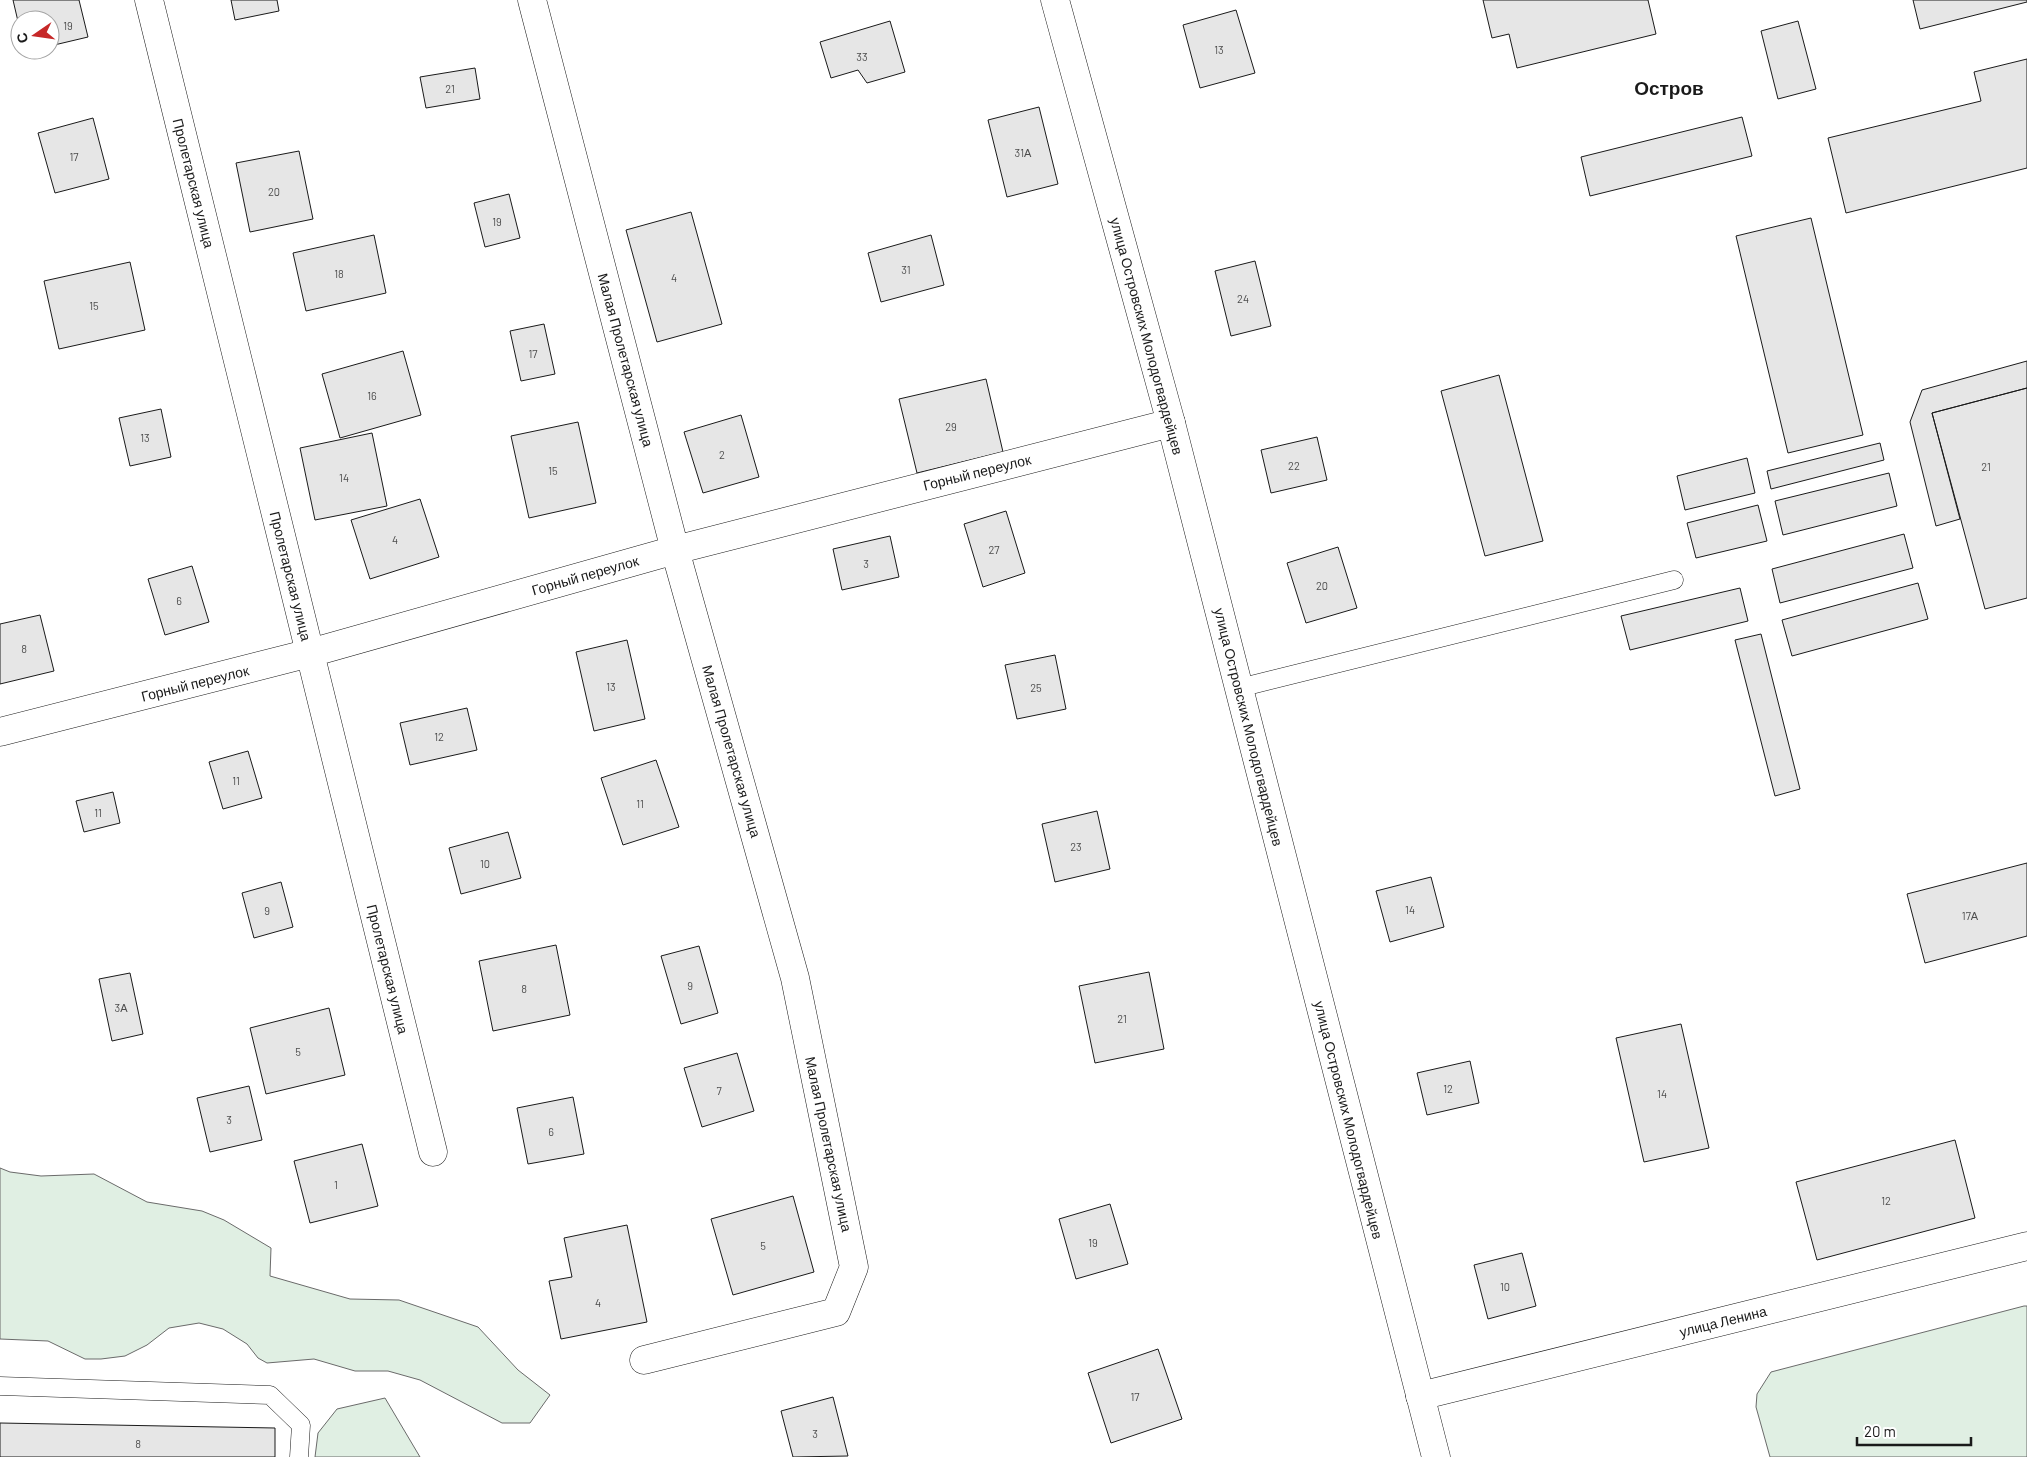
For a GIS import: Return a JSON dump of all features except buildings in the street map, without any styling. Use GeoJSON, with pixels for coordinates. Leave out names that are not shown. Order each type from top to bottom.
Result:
{"type":"FeatureCollection","features":[{"type":"Feature","properties":{"kind":"street","name":"Пролетарская улица"},"geometry":{"type":"LineString","coordinates":[[149,0],[433,1152]]}},
{"type":"Feature","properties":{"kind":"street","name":"Малая Пролетарская улица"},"geometry":{"type":"LineString","coordinates":[[532,0],[675,550],[795,978],[854,1267],[836,1312],[644,1360]]}},
{"type":"Feature","properties":{"kind":"street","name":"улица Островских Молодогвардейцев"},"geometry":{"type":"LineString","coordinates":[[1055,0],[1171,422],[1436,1457]]}},
{"type":"Feature","properties":{"kind":"street","name":"Горный переулок"},"geometry":{"type":"LineString","coordinates":[[0,732],[310,654],[675,550],[1171,422]]}},
{"type":"Feature","properties":{"kind":"street","name":"улица Ленина"},"geometry":{"type":"LineString","coordinates":[[1420,1396],[2027,1246]]}},
{"type":"Feature","properties":{"kind":"lane"},"geometry":{"type":"LineString","coordinates":[[1239,688],[1674,580]]}},
{"type":"Feature","properties":{"kind":"lane"},"geometry":{"type":"LineString","coordinates":[[0,1386],[270,1395],[301,1425],[299,1457]]}},
{"type":"Feature","properties":{"kind":"green space"},"geometry":{"type":"Polygon","coordinates":[[[0,1168],[10,1172],[41,1176],[94,1174],[147,1202],[202,1211],[224,1220],[271,1248],[270,1276],[350,1299],[399,1300],[478,1327],[518,1370],[550,1395],[530,1423],[502,1423],[420,1380],[388,1371],[355,1371],[314,1359],[267,1363],[258,1358],[247,1344],[223,1329],[199,1323],[169,1328],[147,1345],[125,1356],[101,1359],[85,1359],[48,1341],[0,1339],[0,1168]]]}},
{"type":"Feature","properties":{"kind":"green space"},"geometry":{"type":"Polygon","coordinates":[[[2027,1306],[2027,1457],[1770,1457],[1756,1407],[1757,1394],[1771,1372],[2027,1306]]]}},
{"type":"Feature","properties":{"kind":"green space"},"geometry":{"type":"Polygon","coordinates":[[[385,1398],[420,1457],[315,1457],[318,1433],[337,1409],[385,1398]]]}},
{"type":"Feature","properties":{"kind":"district","name":"Остров"},"geometry":{"type":"Point","coordinates":[1669,87]}}]}
